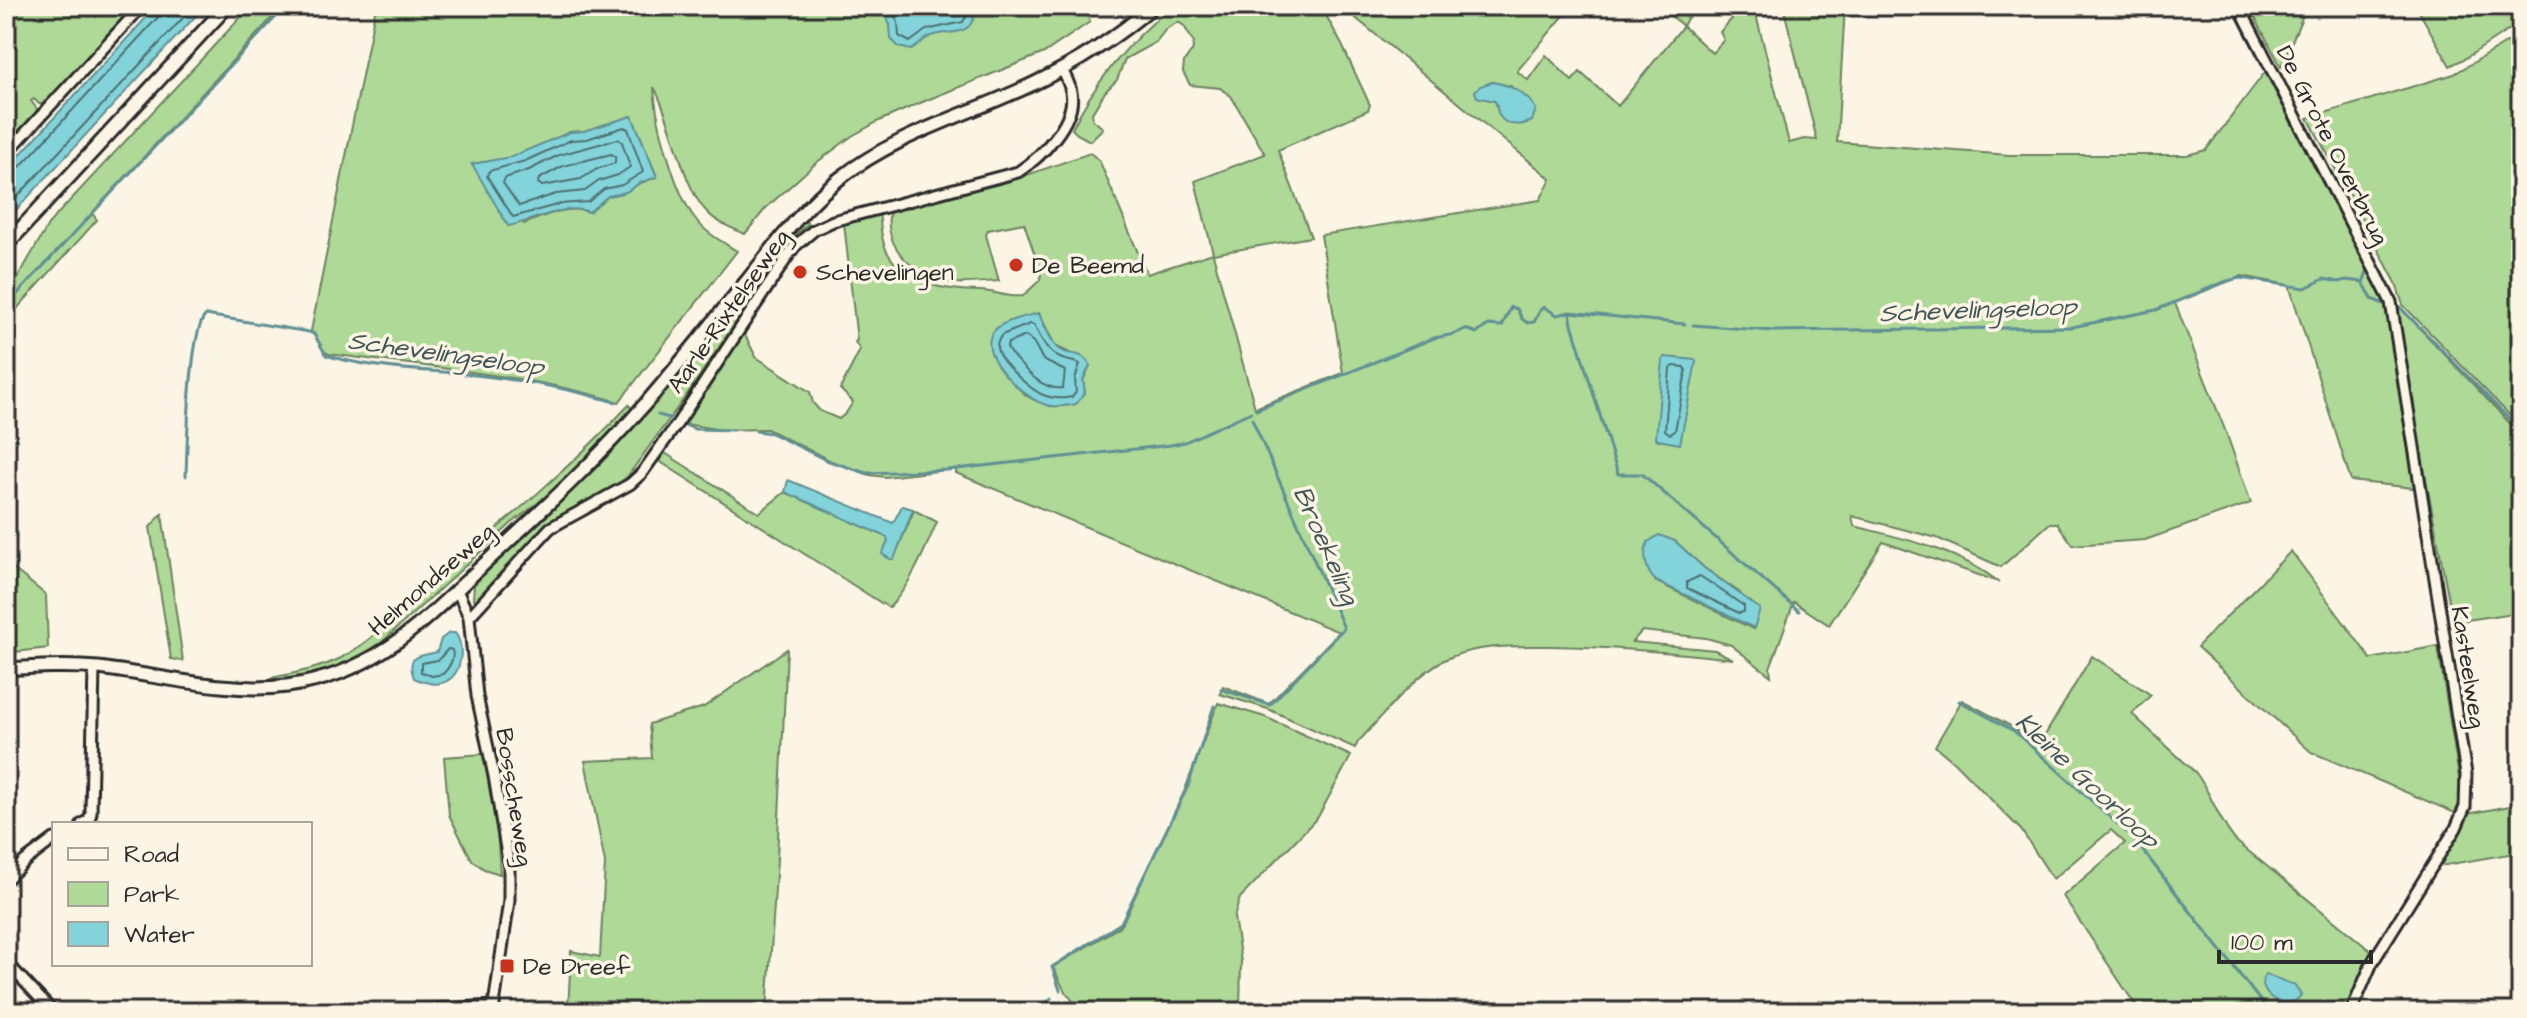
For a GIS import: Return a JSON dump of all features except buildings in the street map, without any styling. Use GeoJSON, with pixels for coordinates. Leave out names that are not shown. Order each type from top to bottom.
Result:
{"type":"FeatureCollection","features":[{"type":"Feature","properties":{"kind":"main road"},"geometry":{"type":"LineString","coordinates":[[6,245],[227,6]]}},
{"type":"Feature","properties":{"kind":"street"},"geometry":{"type":"LineString","coordinates":[[6,154],[142,6]]}},
{"type":"Feature","properties":{"kind":"street","name":"Aarle-Rixtelseweg"},"geometry":{"type":"LineString","coordinates":[[646,403],[786,228],[841,177],[890,144],[1036,83],[1062,69],[1153,6]]}},
{"type":"Feature","properties":{"kind":"street","name":"De Grote Overbrug"},"geometry":{"type":"LineString","coordinates":[[2239,6],[2391,302]]}},
{"type":"Feature","properties":{"kind":"street","name":"Aarle-Rixtelseweg"},"geometry":{"type":"LineString","coordinates":[[679,421],[794,247],[814,230],[833,221],[1018,172],[1033,162],[1051,142],[1070,109],[1072,94],[1062,69]]}},
{"type":"Feature","properties":{"kind":"street","name":"Kasteelweg"},"geometry":{"type":"LineString","coordinates":[[2351,1012],[2372,963],[2456,828],[2465,807],[2466,774],[2391,302]]}},
{"type":"Feature","properties":{"kind":"street","name":"Helmondseweg"},"geometry":{"type":"LineString","coordinates":[[6,669],[94,668],[213,684],[285,687],[327,678],[358,667],[387,650],[457,590],[586,468],[646,403]]}},
{"type":"Feature","properties":{"kind":"street","name":"Helmondseweg"},"geometry":{"type":"LineString","coordinates":[[469,617],[550,528],[630,484],[642,473],[679,421]]}},
{"type":"Feature","properties":{"kind":"street","name":"Bosscheweg"},"geometry":{"type":"LineString","coordinates":[[457,590],[469,617],[477,696],[509,867],[509,901],[494,1009]]}},
{"type":"Feature","properties":{"kind":"street"},"geometry":{"type":"LineString","coordinates":[[86,822],[91,813],[94,668]]}},
{"type":"Feature","properties":{"kind":"street"},"geometry":{"type":"LineString","coordinates":[[6,880],[52,841]]}},
{"type":"Feature","properties":{"kind":"street"},"geometry":{"type":"LineString","coordinates":[[6,962],[53,1012]]}},
{"type":"Feature","properties":{"kind":"street"},"geometry":{"type":"LineString","coordinates":[[383,1012],[494,1009]]}},
{"type":"Feature","properties":{"kind":"green space"},"geometry":{"type":"Polygon","coordinates":[[[6,6],[88,6],[96,17],[99,14],[94,6],[135,6],[46,104],[39,104],[34,99],[31,101],[37,109],[35,116],[6,150],[6,85],[12,68],[6,56],[6,6]]]}},
{"type":"Feature","properties":{"kind":"green space"},"geometry":{"type":"Polygon","coordinates":[[[251,6],[283,6],[92,213],[97,220],[6,321],[6,298],[50,222],[251,6]]]}},
{"type":"Feature","properties":{"kind":"green space"},"geometry":{"type":"Polygon","coordinates":[[[376,6],[1083,6],[1090,22],[1044,53],[927,100],[852,136],[816,163],[766,208],[745,234],[715,219],[698,201],[654,87],[658,119],[681,194],[697,221],[737,251],[619,402],[512,378],[329,354],[311,331],[376,6]],[[632,116],[584,131],[570,132],[523,154],[472,165],[524,224],[564,210],[589,212],[608,196],[626,192],[657,177],[632,116]]]}},
{"type":"Feature","properties":{"kind":"green space"},"geometry":{"type":"Polygon","coordinates":[[[1172,6],[1321,6],[1370,105],[1368,110],[1278,150],[1311,237],[1213,254],[1255,408],[1343,373],[1321,235],[1540,200],[1551,179],[1345,6],[1572,6],[1517,71],[1528,80],[1546,55],[1572,81],[1580,72],[1618,106],[1683,26],[1712,53],[1724,40],[1720,32],[1738,12],[1755,11],[1789,143],[1817,140],[1783,6],[1845,6],[1837,142],[2010,155],[2187,155],[2206,150],[2265,72],[2385,301],[2414,488],[2351,481],[2289,285],[2242,276],[2175,303],[2251,503],[2145,540],[2073,545],[2057,523],[2050,523],[2001,567],[1937,538],[1852,516],[1854,526],[1948,553],[1999,582],[1883,542],[1829,625],[1794,602],[1770,668],[1771,676],[1731,645],[1706,638],[1642,631],[1632,642],[1715,650],[1733,659],[1596,647],[1522,646],[1467,651],[1442,661],[1420,677],[1355,748],[1268,709],[1220,694],[1223,686],[1269,704],[1339,632],[956,473],[956,469],[885,477],[870,475],[835,463],[767,429],[722,430],[685,424],[744,333],[756,357],[810,392],[813,403],[820,411],[839,419],[846,413],[853,402],[840,389],[860,350],[855,342],[844,223],[879,212],[886,250],[897,265],[918,280],[955,290],[1023,296],[1040,280],[1041,273],[1024,223],[988,230],[986,235],[999,281],[954,283],[928,276],[905,260],[891,237],[890,210],[1004,183],[1090,153],[1099,160],[1147,274],[1213,253],[1195,181],[1265,154],[1231,96],[1220,88],[1190,85],[1183,72],[1184,62],[1194,43],[1184,26],[1178,22],[1166,29],[1156,42],[1125,59],[1117,80],[1092,113],[1093,120],[1103,128],[1090,141],[1072,129],[1103,78],[1128,47],[1172,6]],[[1492,82],[1475,91],[1477,97],[1495,101],[1498,111],[1511,124],[1527,124],[1511,86],[1492,82]],[[1039,313],[996,329],[1009,372],[1020,390],[1042,403],[1059,406],[1076,403],[1085,393],[1083,380],[1087,372],[1068,352],[1055,346],[1039,313]],[[1659,536],[1653,539],[1655,581],[1753,629],[1740,593],[1703,567],[1675,541],[1659,536]]]}},
{"type":"Feature","properties":{"kind":"green space"},"geometry":{"type":"Polygon","coordinates":[[[1659,6],[1694,6],[1683,26],[1659,6]]]}},
{"type":"Feature","properties":{"kind":"green space"},"geometry":{"type":"Polygon","coordinates":[[[2249,6],[2307,6],[2281,67],[2249,6]]]}},
{"type":"Feature","properties":{"kind":"green space"},"geometry":{"type":"Polygon","coordinates":[[[2416,6],[2521,6],[2521,22],[2450,66],[2416,6]]]}},
{"type":"Feature","properties":{"kind":"green space"},"geometry":{"type":"Polygon","coordinates":[[[2521,34],[2521,427],[2403,305],[2395,281],[2308,118],[2454,74],[2521,34]]]}},
{"type":"Feature","properties":{"kind":"green space"},"geometry":{"type":"Polygon","coordinates":[[[803,217],[808,224],[795,235],[627,477],[609,491],[578,505],[559,519],[526,548],[477,601],[473,599],[474,584],[631,429],[803,217]]]}},
{"type":"Feature","properties":{"kind":"green space"},"geometry":{"type":"Polygon","coordinates":[[[2392,299],[2521,435],[2521,612],[2453,622],[2392,299]]]}},
{"type":"Feature","properties":{"kind":"green space"},"geometry":{"type":"Polygon","coordinates":[[[629,405],[632,409],[590,455],[381,643],[356,658],[314,676],[271,678],[333,662],[355,650],[539,492],[629,405]]]}},
{"type":"Feature","properties":{"kind":"green space"},"geometry":{"type":"Polygon","coordinates":[[[665,453],[759,513],[785,492],[887,537],[894,558],[914,510],[937,522],[910,578],[889,608],[659,461],[665,453]]]}},
{"type":"Feature","properties":{"kind":"green space"},"geometry":{"type":"Polygon","coordinates":[[[162,514],[183,661],[171,659],[150,527],[162,514]]]}},
{"type":"Feature","properties":{"kind":"green space"},"geometry":{"type":"Polygon","coordinates":[[[2291,551],[2371,659],[2438,646],[2461,790],[2455,813],[2311,752],[2197,647],[2291,551]]]}},
{"type":"Feature","properties":{"kind":"green space"},"geometry":{"type":"Polygon","coordinates":[[[6,563],[46,595],[48,648],[6,653],[6,563]]]}},
{"type":"Feature","properties":{"kind":"green space"},"geometry":{"type":"Polygon","coordinates":[[[787,649],[767,1012],[568,1012],[571,951],[600,957],[605,863],[585,761],[652,758],[649,724],[704,707],[787,649]]]}},
{"type":"Feature","properties":{"kind":"green space"},"geometry":{"type":"Polygon","coordinates":[[[2092,656],[2151,695],[2132,714],[2196,773],[2236,841],[2371,951],[2344,1012],[2140,1012],[2063,896],[2125,843],[2111,830],[2053,879],[2021,830],[1935,746],[1962,700],[2013,727],[2038,747],[2092,656]]]}},
{"type":"Feature","properties":{"kind":"green space"},"geometry":{"type":"Polygon","coordinates":[[[1218,703],[1265,717],[1351,756],[1318,817],[1240,898],[1234,917],[1241,962],[1240,1012],[1081,1012],[1063,988],[1053,967],[1123,922],[1184,792],[1218,703]]]}},
{"type":"Feature","properties":{"kind":"green space"},"geometry":{"type":"Polygon","coordinates":[[[483,754],[497,827],[500,874],[484,869],[472,860],[449,815],[444,757],[483,754]]]}},
{"type":"Feature","properties":{"kind":"green space"},"geometry":{"type":"Polygon","coordinates":[[[2521,804],[2521,852],[2440,866],[2467,814],[2521,804]]]}},
{"type":"Feature","properties":{"kind":"water"},"geometry":{"type":"Polygon","coordinates":[[[157,6],[205,6],[6,221],[6,170],[157,6]]]}},
{"type":"Feature","properties":{"kind":"water"},"geometry":{"type":"Polygon","coordinates":[[[882,6],[976,8],[974,19],[964,30],[927,38],[911,50],[899,47],[891,39],[890,25],[882,6]]]}},
{"type":"Feature","properties":{"kind":"water"},"geometry":{"type":"Polygon","coordinates":[[[1492,82],[1512,88],[1528,98],[1536,109],[1532,121],[1523,124],[1505,122],[1499,115],[1495,101],[1477,97],[1475,91],[1480,86],[1492,82]]]}},
{"type":"Feature","properties":{"kind":"water"},"geometry":{"type":"Polygon","coordinates":[[[632,116],[657,177],[626,192],[608,196],[589,212],[570,209],[508,226],[472,164],[511,157],[570,132],[584,131],[632,116]]]}},
{"type":"Feature","properties":{"kind":"water"},"geometry":{"type":"Polygon","coordinates":[[[1039,313],[1057,348],[1084,357],[1090,366],[1083,380],[1085,393],[1076,404],[1054,406],[1037,401],[1005,375],[991,353],[989,342],[997,328],[1039,313]]]}},
{"type":"Feature","properties":{"kind":"water"},"geometry":{"type":"Polygon","coordinates":[[[1665,357],[1696,362],[1680,444],[1656,438],[1665,357]]]}},
{"type":"Feature","properties":{"kind":"water"},"geometry":{"type":"Polygon","coordinates":[[[788,480],[893,523],[902,506],[913,509],[894,559],[882,554],[887,537],[785,492],[788,480]]]}},
{"type":"Feature","properties":{"kind":"water"},"geometry":{"type":"Polygon","coordinates":[[[1659,535],[1675,541],[1703,567],[1760,609],[1754,628],[1656,581],[1647,568],[1645,552],[1648,542],[1659,535]]]}},
{"type":"Feature","properties":{"kind":"water"},"geometry":{"type":"Polygon","coordinates":[[[455,633],[460,645],[456,672],[443,683],[414,678],[413,660],[437,652],[441,639],[455,633]]]}},
{"type":"Feature","properties":{"kind":"water"},"geometry":{"type":"Polygon","coordinates":[[[2265,974],[2294,985],[2301,995],[2288,1003],[2274,1000],[2264,989],[2265,974]]]}},
{"type":"Feature","properties":{"kind":"waterway"},"geometry":{"type":"LineString","coordinates":[[6,306],[286,6]]}},
{"type":"Feature","properties":{"kind":"waterway"},"geometry":{"type":"LineString","coordinates":[[2232,6],[2368,269],[2364,280]]}},
{"type":"Feature","properties":{"kind":"waterway","name":"Schevelingseloop"},"geometry":{"type":"LineString","coordinates":[[1693,325],[1774,331],[2072,327],[2156,310],[2240,278],[2305,288],[2324,279],[2363,282],[2372,299],[2386,305]]}},
{"type":"Feature","properties":{"kind":"waterway","name":"Schevelingseloop"},"geometry":{"type":"LineString","coordinates":[[1256,410],[1434,338],[1465,329],[1477,333],[1488,325],[1502,326],[1511,307],[1517,309],[1528,323],[1534,322],[1544,307],[1557,315],[1570,312],[1685,324]]}},
{"type":"Feature","properties":{"kind":"waterway","name":"Schevelingseloop"},"geometry":{"type":"LineString","coordinates":[[2400,307],[2521,431]]}},
{"type":"Feature","properties":{"kind":"waterway"},"geometry":{"type":"LineString","coordinates":[[1570,312],[1618,474],[1642,474],[1799,611]]}},
{"type":"Feature","properties":{"kind":"waterway","name":"Schevelingseloop"},"geometry":{"type":"LineString","coordinates":[[186,476],[192,365],[200,325],[206,315],[309,332],[314,334],[326,355],[352,362],[509,379],[615,402]]}},
{"type":"Feature","properties":{"kind":"waterway","name":"Schevelingseloop"},"geometry":{"type":"LineString","coordinates":[[756,431],[771,433],[826,460],[866,473],[947,470],[1171,445],[1185,442],[1251,412]]}},
{"type":"Feature","properties":{"kind":"waterway","name":"Schevelingseloop"},"geometry":{"type":"LineString","coordinates":[[658,415],[670,418]]}},
{"type":"Feature","properties":{"kind":"waterway","name":"Broekeling"},"geometry":{"type":"LineString","coordinates":[[1221,689],[1270,705],[1344,628],[1252,419]]}},
{"type":"Feature","properties":{"kind":"waterway","name":"Schevelingseloop"},"geometry":{"type":"LineString","coordinates":[[685,425],[695,429],[734,430]]}},
{"type":"Feature","properties":{"kind":"waterway","name":"Kleine Goorloop"},"geometry":{"type":"LineString","coordinates":[[1959,701],[2014,731],[2133,838],[2269,1012]]}},
{"type":"Feature","properties":{"kind":"waterway","name":"Broekeling"},"geometry":{"type":"LineString","coordinates":[[1060,990],[1052,967],[1121,923],[1188,786],[1214,706]]}},
{"type":"Feature","properties":{"kind":"waterway","name":"Broekeling"},"geometry":{"type":"LineString","coordinates":[[1039,1012],[1051,998]]}},
{"type":"Feature","properties":{"kind":"place","name":"De Beemd"},"geometry":{"type":"Point","coordinates":[1016,265]}},
{"type":"Feature","properties":{"kind":"place","name":"Schevelingen"},"geometry":{"type":"Point","coordinates":[800,272]}},
{"type":"Feature","properties":{"kind":"place","name":"De Dreef"},"geometry":{"type":"Point","coordinates":[507,966]}}]}
